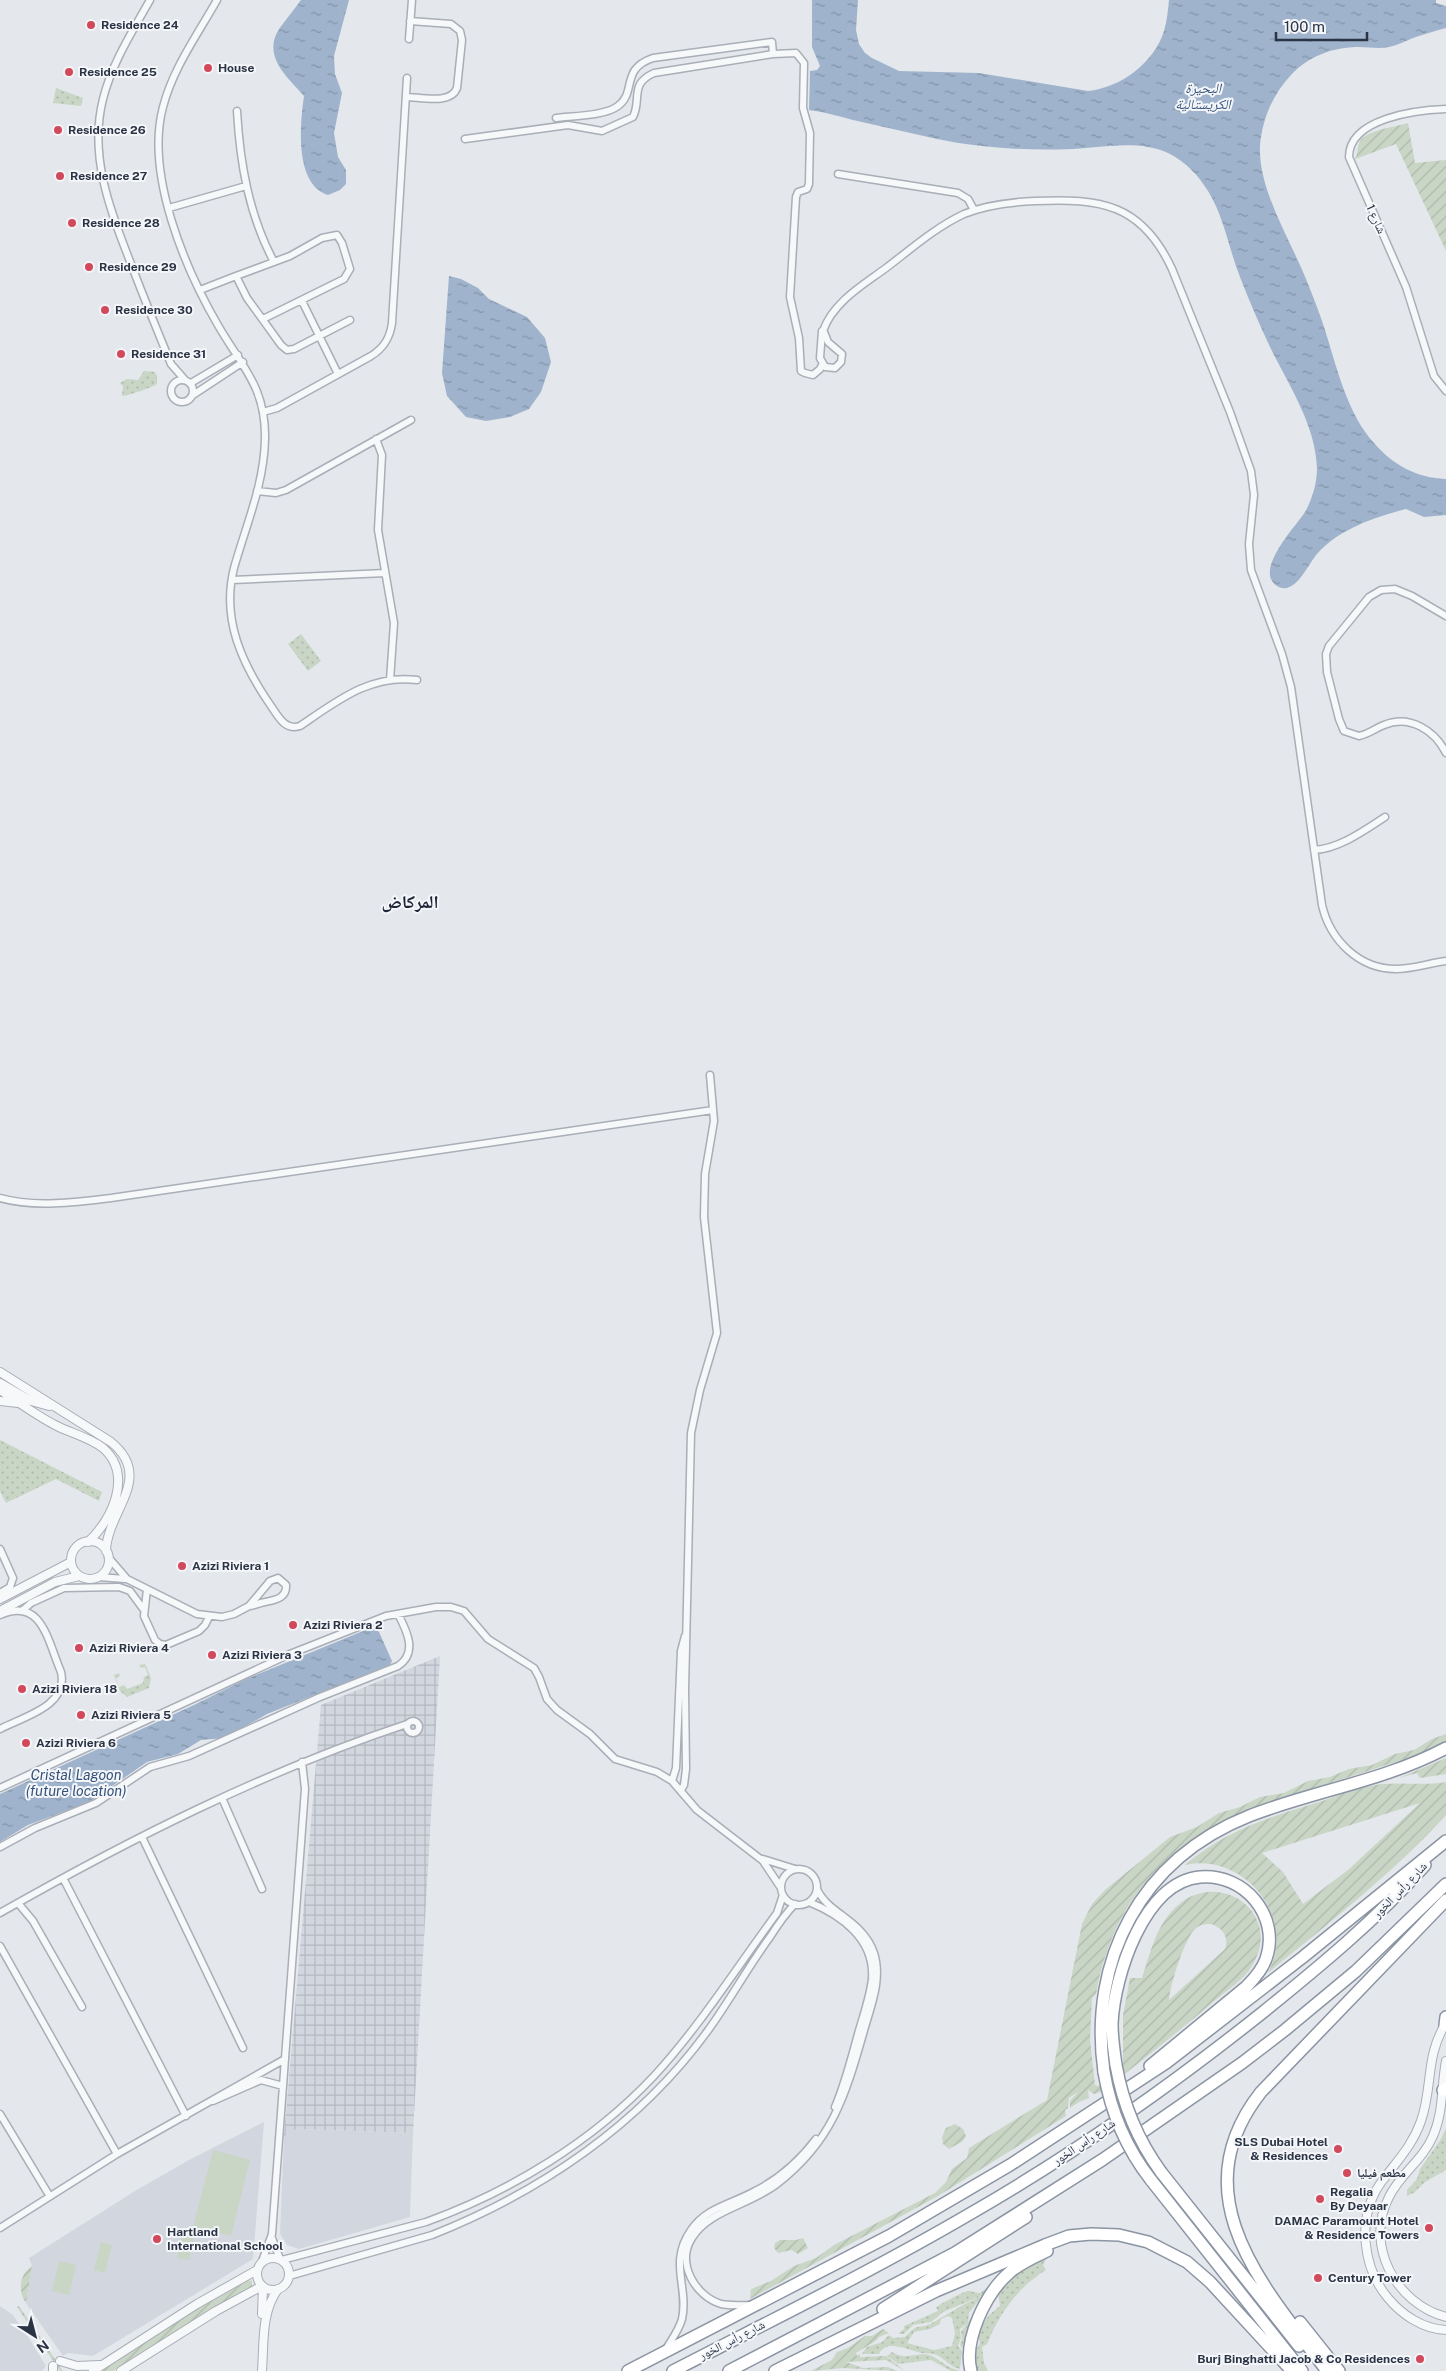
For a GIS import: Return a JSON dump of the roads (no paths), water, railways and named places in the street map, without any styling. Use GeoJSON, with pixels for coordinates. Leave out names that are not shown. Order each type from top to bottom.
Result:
{"type":"FeatureCollection","features":[{"type":"Feature","properties":{"kind":"highway"},"geometry":{"type":"LineString","coordinates":[[1302,2371],[1151,2180],[1132,2153],[1117,2123],[1104,2072],[1100,2024],[1109,1966],[1133,1912],[1164,1872],[1199,1843],[1242,1819],[1392,1771],[1446,1748]]}},
{"type":"Feature","properties":{"kind":"highway"},"geometry":{"type":"LineString","coordinates":[[628,2371],[950,2202],[1010,2165],[1129,2086],[1157,2070],[1250,1999],[1446,1841]]}},
{"type":"Feature","properties":{"kind":"highway","name":"شارع رأس الخور"},"geometry":{"type":"LineString","coordinates":[[673,2371],[929,2237],[1009,2191],[1087,2142],[1216,2049],[1301,1981],[1388,1904],[1446,1841]]}},
{"type":"Feature","properties":{"kind":"highway"},"geometry":{"type":"LineString","coordinates":[[1129,2086],[1256,1976],[1266,1960],[1269,1931],[1266,1916],[1259,1904],[1249,1893],[1225,1879],[1198,1877],[1173,1888],[1150,1910],[1131,1946],[1118,1985],[1112,2024],[1116,2065],[1124,2103],[1131,2122],[1145,2148],[1161,2172],[1319,2371]]}},
{"type":"Feature","properties":{"kind":"highway","name":"شارع رأس الخور"},"geometry":{"type":"LineString","coordinates":[[729,2371],[955,2253],[1048,2196],[1196,2096],[1285,2030],[1356,1970],[1446,1884]]}},
{"type":"Feature","properties":{"kind":"highway"},"geometry":{"type":"LineString","coordinates":[[1327,2371],[1258,2274],[1240,2242],[1228,2202],[1230,2154],[1244,2116],[1268,2084],[1446,1900]]}},
{"type":"Feature","properties":{"kind":"highway"},"geometry":{"type":"LineString","coordinates":[[830,2343],[844,2330],[899,2300],[1008,2230],[1033,2211],[1048,2196]]}},
{"type":"Feature","properties":{"kind":"highway"},"geometry":{"type":"LineString","coordinates":[[972,2371],[968,2355],[971,2335],[976,2323],[1003,2279],[1014,2269],[1036,2256],[1091,2234]]}},
{"type":"Feature","properties":{"kind":"highway"},"geometry":{"type":"LineString","coordinates":[[775,2371],[904,2306],[1034,2249],[1069,2236],[1091,2234],[1119,2235],[1148,2242],[1187,2262],[1210,2282],[1292,2371]]}},
{"type":"Feature","properties":{"kind":"highway"},"geometry":{"type":"LineString","coordinates":[[1258,2274],[1270,2283],[1339,2371]]}},
{"type":"Feature","properties":{"kind":"street"},"geometry":{"type":"LineString","coordinates":[[150,0],[114,64],[102,105],[99,149],[105,195],[171,364],[171,394],[178,401],[186,401],[243,362]]}},
{"type":"Feature","properties":{"kind":"street"},"geometry":{"type":"LineString","coordinates":[[217,0],[173,77],[162,107],[158,138],[158,160],[161,181],[169,208],[200,290],[220,328],[253,380],[263,412],[264,449],[258,492],[232,580],[231,618],[238,648],[256,684],[286,725],[298,727],[350,692],[367,685],[390,680],[417,680]]}},
{"type":"Feature","properties":{"kind":"street"},"geometry":{"type":"LineString","coordinates":[[409,39],[412,0]]}},
{"type":"Feature","properties":{"kind":"street"},"geometry":{"type":"LineString","coordinates":[[406,96],[447,98],[454,94],[457,88],[462,40],[460,31],[454,25],[410,21]]}},
{"type":"Feature","properties":{"kind":"street"},"geometry":{"type":"LineString","coordinates":[[556,118],[604,112],[617,107],[626,97],[634,71],[644,61],[653,58],[772,42],[773,54]]}},
{"type":"Feature","properties":{"kind":"street"},"geometry":{"type":"LineString","coordinates":[[465,140],[568,125],[605,130],[633,116],[638,87],[650,75],[773,54],[792,52],[800,56],[804,63],[803,108],[810,133],[809,184],[807,188],[798,192],[796,196],[790,297],[800,338],[799,366],[804,374],[813,375],[820,370],[822,365],[819,346],[820,334],[834,310],[858,289],[923,240],[953,220],[974,210],[1028,202],[1099,202],[1119,209],[1147,229],[1161,247],[1223,394],[1251,471],[1254,495],[1249,544],[1251,570],[1278,642],[1289,682],[1324,913],[1333,934],[1348,951],[1368,963],[1390,968],[1446,961]]}},
{"type":"Feature","properties":{"kind":"street"},"geometry":{"type":"LineString","coordinates":[[263,412],[277,408],[378,352],[388,339],[391,331],[407,78]]}},
{"type":"Feature","properties":{"kind":"street","name":"شارع 1"},"geometry":{"type":"LineString","coordinates":[[1446,109],[1401,115],[1370,126],[1353,140],[1349,156],[1406,287],[1434,376],[1446,391]]}},
{"type":"Feature","properties":{"kind":"street"},"geometry":{"type":"LineString","coordinates":[[237,111],[240,149],[246,186],[263,240],[274,262]]}},
{"type":"Feature","properties":{"kind":"street"},"geometry":{"type":"LineString","coordinates":[[838,174],[958,193],[968,199],[974,210]]}},
{"type":"Feature","properties":{"kind":"street"},"geometry":{"type":"LineString","coordinates":[[169,208],[246,186]]}},
{"type":"Feature","properties":{"kind":"street"},"geometry":{"type":"LineString","coordinates":[[200,290],[274,262],[322,238],[337,235],[342,243],[350,269],[344,279],[263,319]]}},
{"type":"Feature","properties":{"kind":"street"},"geometry":{"type":"LineString","coordinates":[[236,276],[247,298],[287,350],[294,349],[350,320]]}},
{"type":"Feature","properties":{"kind":"street"},"geometry":{"type":"LineString","coordinates":[[302,301],[338,374]]}},
{"type":"Feature","properties":{"kind":"street"},"geometry":{"type":"LineString","coordinates":[[822,365],[827,368],[835,368],[840,365],[842,357],[839,350],[828,342],[823,331]]}},
{"type":"Feature","properties":{"kind":"street"},"geometry":{"type":"LineString","coordinates":[[172,386],[176,381],[188,381],[218,369],[238,356]]}},
{"type":"Feature","properties":{"kind":"street"},"geometry":{"type":"LineString","coordinates":[[171,364],[188,381],[193,389],[193,395]]}},
{"type":"Feature","properties":{"kind":"street"},"geometry":{"type":"LineString","coordinates":[[218,369],[222,375]]}},
{"type":"Feature","properties":{"kind":"street"},"geometry":{"type":"LineString","coordinates":[[258,492],[276,493],[286,490],[411,420]]}},
{"type":"Feature","properties":{"kind":"street"},"geometry":{"type":"LineString","coordinates":[[376,439],[382,455],[378,520],[394,623],[390,680]]}},
{"type":"Feature","properties":{"kind":"street"},"geometry":{"type":"LineString","coordinates":[[232,580],[385,573]]}},
{"type":"Feature","properties":{"kind":"street"},"geometry":{"type":"LineString","coordinates":[[1446,616],[1399,590],[1381,590],[1369,597],[1329,646],[1325,663],[1339,719],[1344,731],[1359,736],[1394,722],[1413,723],[1436,736],[1446,753]]}},
{"type":"Feature","properties":{"kind":"street"},"geometry":{"type":"LineString","coordinates":[[1314,850],[1346,840],[1385,817]]}},
{"type":"Feature","properties":{"kind":"street"},"geometry":{"type":"LineString","coordinates":[[672,1781],[676,1768],[686,1635],[691,1433],[700,1390],[717,1333],[713,1288],[705,1246],[704,1217],[705,1174],[714,1127],[710,1075]]}},
{"type":"Feature","properties":{"kind":"street"},"geometry":{"type":"LineString","coordinates":[[0,1198],[39,1204],[111,1198],[713,1110]]}},
{"type":"Feature","properties":{"kind":"street"},"geometry":{"type":"LineString","coordinates":[[0,1372],[110,1442],[120,1450],[126,1461],[130,1478],[128,1489],[110,1531],[107,1568],[99,1577]]}},
{"type":"Feature","properties":{"kind":"street"},"geometry":{"type":"LineString","coordinates":[[0,1383],[36,1403],[53,1407]]}},
{"type":"Feature","properties":{"kind":"street"},"geometry":{"type":"LineString","coordinates":[[0,1390],[55,1425],[98,1445],[114,1462],[118,1478],[117,1496],[103,1524],[88,1542]]}},
{"type":"Feature","properties":{"kind":"street"},"geometry":{"type":"LineString","coordinates":[[0,1401],[19,1403]]}},
{"type":"Feature","properties":{"kind":"street"},"geometry":{"type":"LineString","coordinates":[[127,1579],[96,1543],[80,1544],[74,1550],[71,1562],[73,1570],[79,1576],[87,1579],[99,1577],[127,1579],[191,1612],[209,1617],[228,1616],[249,1606],[278,1599],[286,1590],[285,1582],[278,1578],[272,1579],[249,1606]]}},
{"type":"Feature","properties":{"kind":"street"},"geometry":{"type":"LineString","coordinates":[[0,1549],[12,1572],[13,1578],[10,1587],[0,1593]]}},
{"type":"Feature","properties":{"kind":"street"},"geometry":{"type":"LineString","coordinates":[[0,1599],[71,1562]]}},
{"type":"Feature","properties":{"kind":"street"},"geometry":{"type":"LineString","coordinates":[[0,1611],[55,1582],[79,1576]]}},
{"type":"Feature","properties":{"kind":"street"},"geometry":{"type":"LineString","coordinates":[[23,1610],[32,1603],[64,1588],[121,1587],[130,1591],[144,1610],[155,1640],[162,1645],[198,1631],[206,1625],[209,1617]]}},
{"type":"Feature","properties":{"kind":"street"},"geometry":{"type":"LineString","coordinates":[[144,1610],[147,1589]]}},
{"type":"Feature","properties":{"kind":"street"},"geometry":{"type":"LineString","coordinates":[[0,1788],[258,1667],[373,1621],[441,1606],[460,1609],[468,1615],[488,1639],[534,1668],[547,1699],[553,1707],[590,1734],[610,1755],[624,1763],[656,1772],[672,1781],[702,1814],[756,1855],[771,1863],[802,1869],[811,1873],[817,1882],[817,1889],[814,1897],[809,1902]]}},
{"type":"Feature","properties":{"kind":"street"},"geometry":{"type":"LineString","coordinates":[[0,1615],[23,1610],[31,1613],[40,1621],[60,1672],[62,1685],[59,1693],[51,1703],[0,1729]]}},
{"type":"Feature","properties":{"kind":"street"},"geometry":{"type":"LineString","coordinates":[[0,1847],[35,1828],[96,1803],[150,1768],[189,1756],[320,1696],[398,1666],[407,1658],[410,1647],[408,1635],[398,1614]]}},
{"type":"Feature","properties":{"kind":"street"},"geometry":{"type":"LineString","coordinates":[[681,1790],[686,1776],[682,1690]]}},
{"type":"Feature","properties":{"kind":"street"},"geometry":{"type":"LineString","coordinates":[[0,1913],[142,1837],[222,1798],[302,1762],[407,1724]]}},
{"type":"Feature","properties":{"kind":"street"},"geometry":{"type":"LineString","coordinates":[[258,2371],[263,2286],[257,2277],[272,2234],[305,1789],[302,1762]]}},
{"type":"Feature","properties":{"kind":"street"},"geometry":{"type":"LineString","coordinates":[[222,1798],[262,1889]]}},
{"type":"Feature","properties":{"kind":"street"},"geometry":{"type":"LineString","coordinates":[[142,1837],[243,2048]]}},
{"type":"Feature","properties":{"kind":"street"},"geometry":{"type":"LineString","coordinates":[[93,2371],[197,2304],[259,2267],[270,2258],[281,2260],[426,2222],[447,2214],[517,2180],[586,2136],[626,2103],[677,2048],[777,1912],[783,1895],[781,1888],[773,1873],[756,1855]]}},
{"type":"Feature","properties":{"kind":"street"},"geometry":{"type":"LineString","coordinates":[[781,1888],[786,1874],[795,1869]]}},
{"type":"Feature","properties":{"kind":"street"},"geometry":{"type":"LineString","coordinates":[[63,1878],[186,2116]]}},
{"type":"Feature","properties":{"kind":"street"},"geometry":{"type":"LineString","coordinates":[[758,2304],[725,2305],[706,2296],[695,2284],[689,2272],[686,2252],[691,2238],[705,2222],[716,2215],[762,2195],[799,2165],[825,2134],[847,2089],[875,1991],[876,1965],[871,1946],[862,1932],[823,1899],[817,1889]]}},
{"type":"Feature","properties":{"kind":"street"},"geometry":{"type":"LineString","coordinates":[[663,2353],[678,2330],[682,2318],[683,2306],[679,2267],[683,2245],[689,2233],[702,2217],[712,2210],[756,2191],[789,2168],[820,2133],[832,2113],[841,2092],[870,1990],[872,1966],[866,1947],[856,1932],[824,1909],[809,1902],[795,1904],[783,1895]]}},
{"type":"Feature","properties":{"kind":"street"},"geometry":{"type":"LineString","coordinates":[[18,1903],[33,1921],[82,2007]]}},
{"type":"Feature","properties":{"kind":"street"},"geometry":{"type":"LineString","coordinates":[[289,2276],[432,2235],[454,2226],[519,2194],[587,2151],[638,2108],[694,2049],[761,1950],[795,1904]]}},
{"type":"Feature","properties":{"kind":"street"},"geometry":{"type":"LineString","coordinates":[[0,1946],[117,2154]]}},
{"type":"Feature","properties":{"kind":"street"},"geometry":{"type":"LineString","coordinates":[[1446,2022],[1431,2057],[1426,2100],[1418,2131],[1404,2154],[1373,2196],[1366,2221],[1365,2234],[1373,2271],[1394,2305],[1416,2321],[1446,2330]]}},
{"type":"Feature","properties":{"kind":"street"},"geometry":{"type":"LineString","coordinates":[[212,2101],[222,2093],[285,2059]]}},
{"type":"Feature","properties":{"kind":"street"},"geometry":{"type":"LineString","coordinates":[[1446,2061],[1445,2089],[1434,2135],[1422,2155],[1390,2195],[1384,2207],[1380,2233],[1385,2258],[1394,2278],[1404,2293],[1426,2310],[1446,2317]]}},
{"type":"Feature","properties":{"kind":"street"},"geometry":{"type":"LineString","coordinates":[[0,2228],[49,2195],[117,2154],[212,2101],[261,2080],[283,2086]]}},
{"type":"Feature","properties":{"kind":"street"},"geometry":{"type":"LineString","coordinates":[[0,2114],[49,2195]]}},
{"type":"Feature","properties":{"kind":"street"},"geometry":{"type":"LineString","coordinates":[[262,2371],[266,2318],[270,2303],[278,2289],[285,2284],[289,2276],[288,2267],[281,2260],[272,2234]]}},
{"type":"Feature","properties":{"kind":"street"},"geometry":{"type":"LineString","coordinates":[[121,2371],[216,2311],[263,2286],[278,2289]]}},
{"type":"Feature","properties":{"kind":"street"},"geometry":{"type":"LineString","coordinates":[[55,2366],[102,2365]]}},
{"type":"Feature","properties":{"kind":"water"},"geometry":{"type":"Polygon","coordinates":[[[301,0],[349,0],[334,56],[335,74],[342,93],[334,133],[338,157],[346,170],[346,184],[340,190],[328,195],[317,189],[309,179],[304,166],[301,122],[304,96],[284,74],[275,57],[273,48],[274,39],[279,29],[301,0]]]}},
{"type":"Feature","properties":{"kind":"water","name":"البحيرة الكريستالية"},"geometry":{"type":"Polygon","coordinates":[[[812,0],[858,0],[856,30],[859,44],[865,53],[872,58],[899,71],[979,73],[1088,91],[1112,85],[1134,72],[1144,63],[1159,43],[1164,31],[1169,0],[1436,0],[1436,3],[1446,6],[1446,28],[1389,47],[1349,47],[1331,51],[1314,58],[1298,68],[1285,82],[1274,99],[1263,126],[1260,146],[1264,181],[1270,198],[1312,295],[1344,389],[1357,418],[1374,443],[1397,464],[1415,473],[1446,479],[1446,515],[1424,517],[1406,509],[1358,525],[1326,545],[1300,578],[1290,587],[1277,586],[1271,579],[1270,570],[1273,560],[1305,512],[1315,486],[1317,469],[1312,437],[1300,405],[1258,321],[1236,266],[1214,201],[1200,180],[1191,169],[1168,153],[1146,147],[1122,145],[1039,150],[988,147],[937,139],[809,110],[810,71],[817,70],[820,66],[812,47],[812,0]]]}},
{"type":"Feature","properties":{"kind":"water"},"geometry":{"type":"Polygon","coordinates":[[[449,276],[461,279],[478,288],[489,299],[527,317],[545,338],[551,362],[541,392],[529,409],[510,417],[486,421],[466,417],[447,396],[442,373],[449,276]]]}},
{"type":"Feature","properties":{"kind":"water","name":"Cristal Lagoon (future location)"},"geometry":{"type":"Polygon","coordinates":[[[368,1629],[376,1629],[379,1632],[392,1661],[390,1665],[267,1714],[225,1738],[201,1740],[178,1754],[147,1762],[89,1802],[28,1825],[0,1842],[0,1794],[194,1705],[246,1679],[368,1629]]]}},
{"type":"Feature","properties":{"kind":"place","name":"Residence 24"},"geometry":{"type":"Point","coordinates":[91,25]}},
{"type":"Feature","properties":{"kind":"place","name":"House"},"geometry":{"type":"Point","coordinates":[208,68]}},
{"type":"Feature","properties":{"kind":"place","name":"Residence 25"},"geometry":{"type":"Point","coordinates":[69,72]}},
{"type":"Feature","properties":{"kind":"place","name":"Residence 26"},"geometry":{"type":"Point","coordinates":[58,130]}},
{"type":"Feature","properties":{"kind":"place","name":"Residence 27"},"geometry":{"type":"Point","coordinates":[60,176]}},
{"type":"Feature","properties":{"kind":"place","name":"Residence 28"},"geometry":{"type":"Point","coordinates":[72,223]}},
{"type":"Feature","properties":{"kind":"place","name":"Residence 29"},"geometry":{"type":"Point","coordinates":[89,267]}},
{"type":"Feature","properties":{"kind":"place","name":"Residence 30"},"geometry":{"type":"Point","coordinates":[105,310]}},
{"type":"Feature","properties":{"kind":"place","name":"Residence 31"},"geometry":{"type":"Point","coordinates":[121,354]}},
{"type":"Feature","properties":{"kind":"place","name":"Azizi Riviera 1"},"geometry":{"type":"Point","coordinates":[182,1566]}},
{"type":"Feature","properties":{"kind":"place","name":"Azizi Riviera 2"},"geometry":{"type":"Point","coordinates":[293,1625]}},
{"type":"Feature","properties":{"kind":"place","name":"Azizi Riviera 4"},"geometry":{"type":"Point","coordinates":[79,1648]}},
{"type":"Feature","properties":{"kind":"place","name":"Azizi Riviera 3"},"geometry":{"type":"Point","coordinates":[212,1655]}},
{"type":"Feature","properties":{"kind":"place","name":"Azizi Riviera 18"},"geometry":{"type":"Point","coordinates":[22,1689]}},
{"type":"Feature","properties":{"kind":"place","name":"Azizi Riviera 5"},"geometry":{"type":"Point","coordinates":[81,1715]}},
{"type":"Feature","properties":{"kind":"place","name":"Azizi Riviera 6"},"geometry":{"type":"Point","coordinates":[26,1743]}},
{"type":"Feature","properties":{"kind":"place","name":"SLS Dubai Hotel & Residences"},"geometry":{"type":"Point","coordinates":[1338,2149]}},
{"type":"Feature","properties":{"kind":"place","name":"مطعم فيليا"},"geometry":{"type":"Point","coordinates":[1347,2173]}},
{"type":"Feature","properties":{"kind":"place","name":"Regalia By Deyaar"},"geometry":{"type":"Point","coordinates":[1320,2199]}},
{"type":"Feature","properties":{"kind":"place","name":"DAMAC Paramount Hotel & Residence Towers"},"geometry":{"type":"Point","coordinates":[1429,2228]}},
{"type":"Feature","properties":{"kind":"place","name":"Hartland International School"},"geometry":{"type":"Point","coordinates":[157,2239]}},
{"type":"Feature","properties":{"kind":"place","name":"Century Tower"},"geometry":{"type":"Point","coordinates":[1318,2278]}},
{"type":"Feature","properties":{"kind":"place","name":"Burj Binghatti Jacob & Co Residences"},"geometry":{"type":"Point","coordinates":[1420,2359]}},
{"type":"Feature","properties":{"kind":"district","name":"المركاض"},"geometry":{"type":"Point","coordinates":[410,902]}}]}
